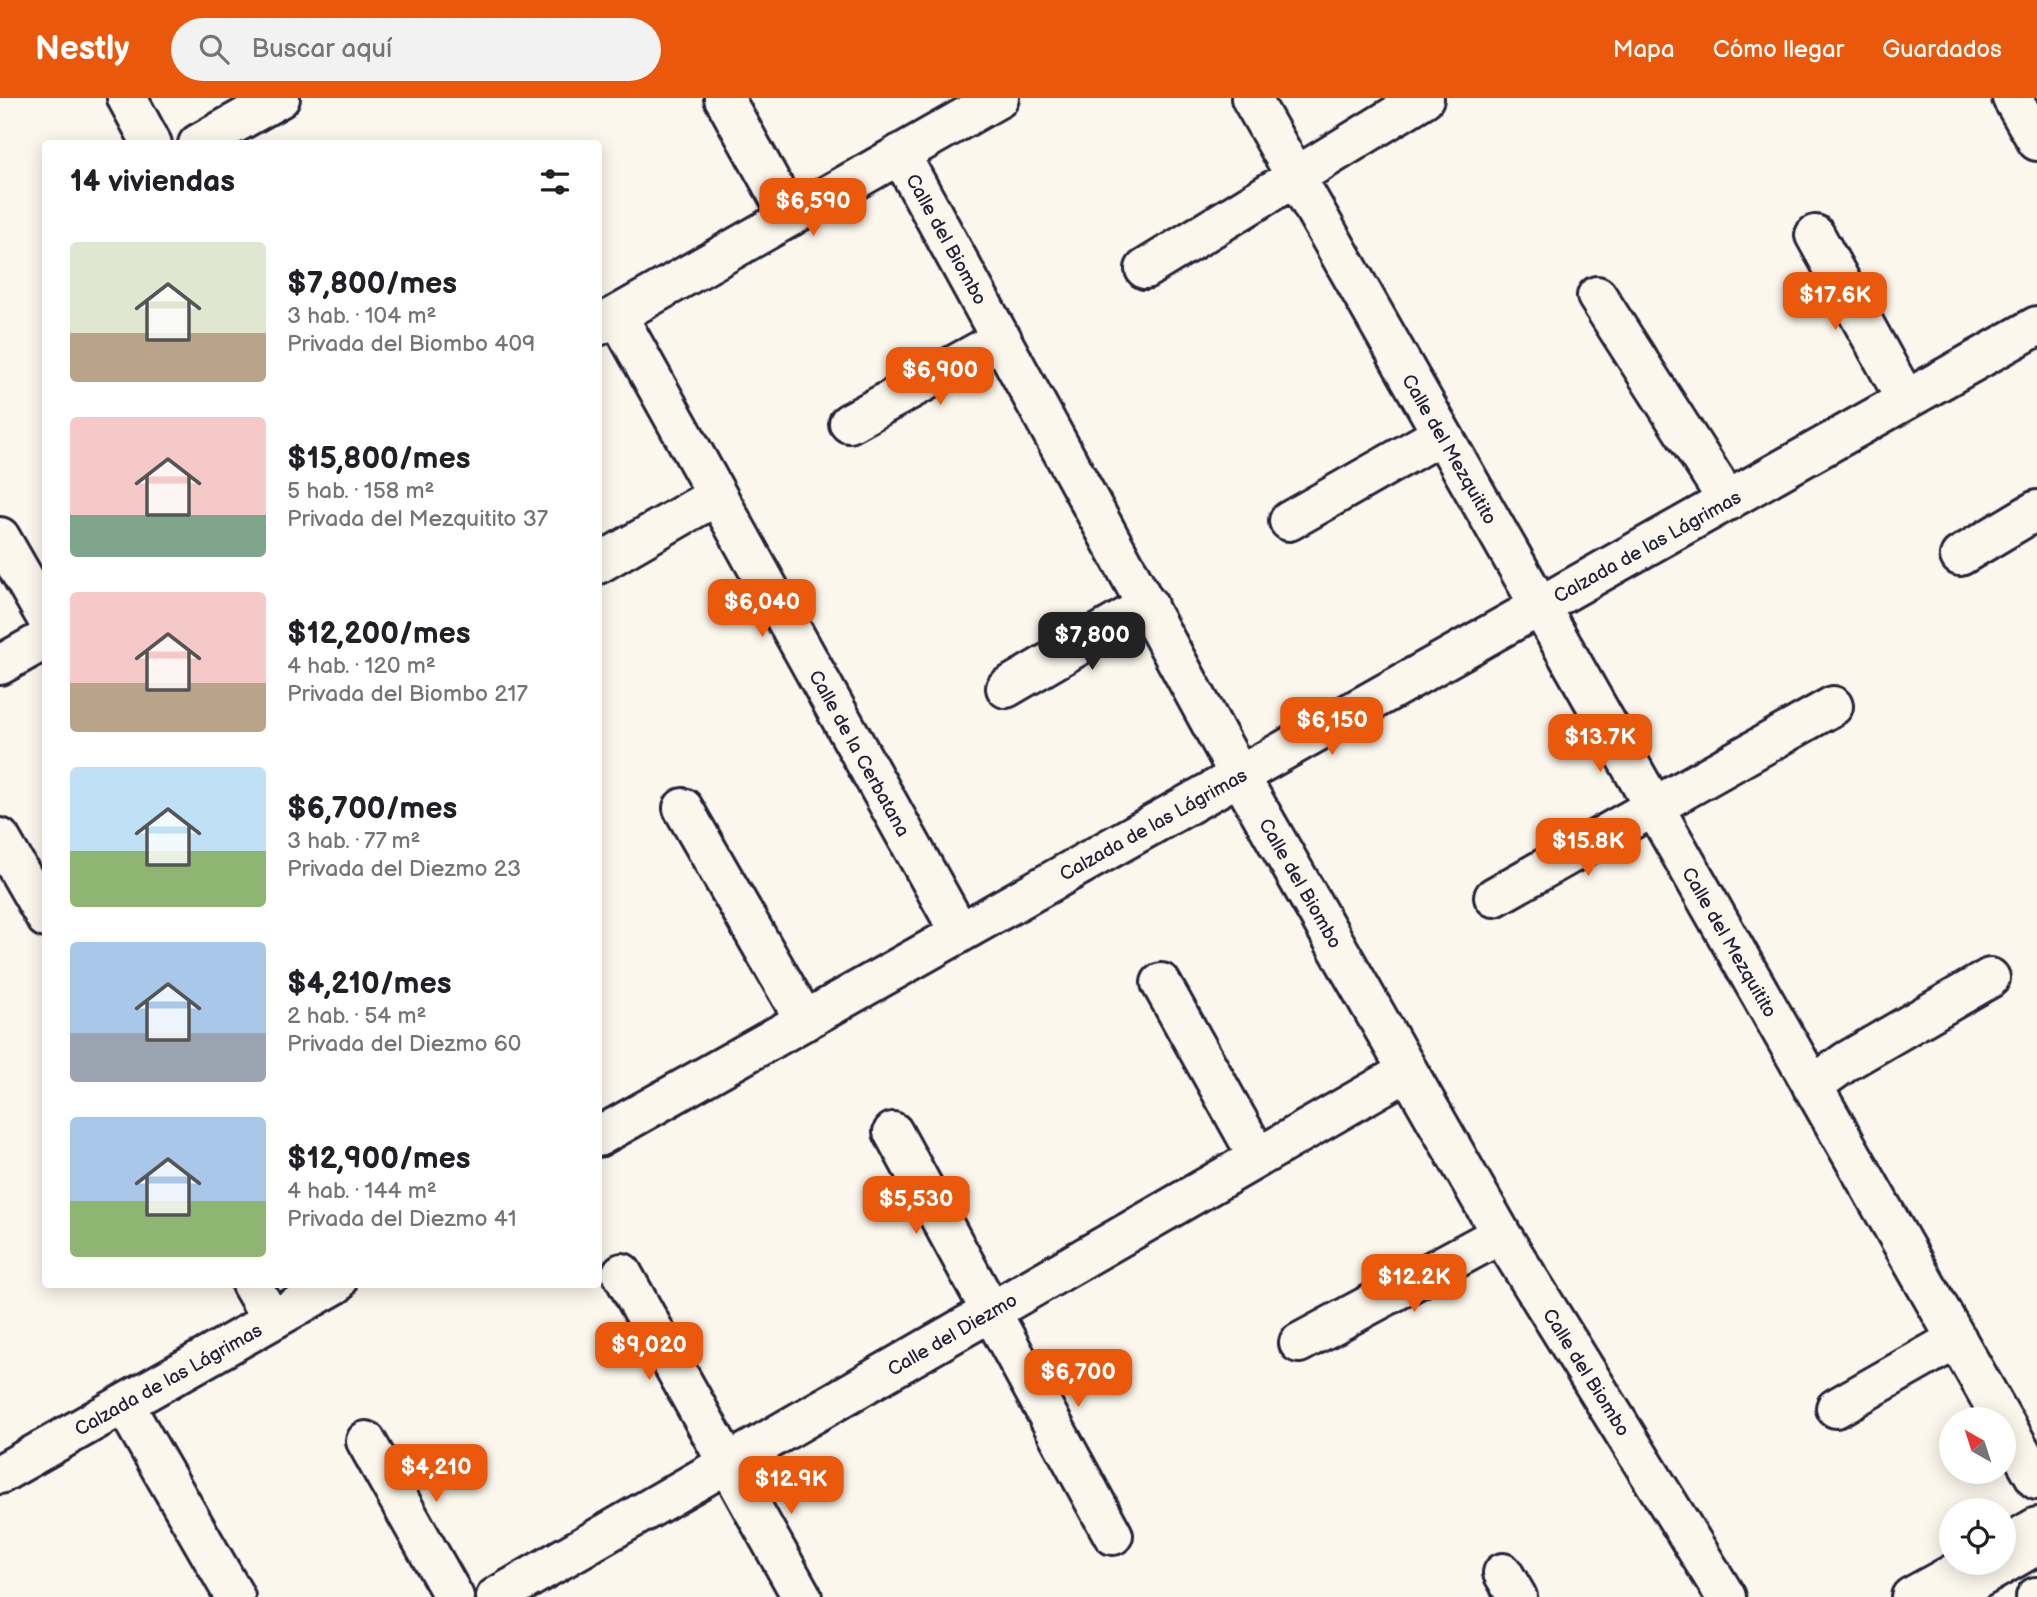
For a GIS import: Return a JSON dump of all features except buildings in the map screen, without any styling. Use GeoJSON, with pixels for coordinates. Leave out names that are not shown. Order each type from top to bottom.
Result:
{"type":"FeatureCollection","features":[{"type":"Feature","properties":{"kind":"street"},"geometry":{"type":"LineString","coordinates":[[127,98],[150,140]]}},
{"type":"Feature","properties":{"kind":"street"},"geometry":{"type":"LineString","coordinates":[[205,140],[280,98]]}},
{"type":"Feature","properties":{"kind":"street"},"geometry":{"type":"LineString","coordinates":[[724,98],[790,217]]}},
{"type":"Feature","properties":{"kind":"street"},"geometry":{"type":"LineString","coordinates":[[608,321],[999,98]]}},
{"type":"Feature","properties":{"kind":"street","name":"Calle del Mezquitito"},"geometry":{"type":"LineString","coordinates":[[1251,98],[1996,1407]]}},
{"type":"Feature","properties":{"kind":"street"},"geometry":{"type":"LineString","coordinates":[[1146,268],[1424,98]]}},
{"type":"Feature","properties":{"kind":"street"},"geometry":{"type":"LineString","coordinates":[[2012,98],[2037,141]]}},
{"type":"Feature","properties":{"kind":"street","name":"Calle del Biombo"},"geometry":{"type":"LineString","coordinates":[[900,154],[1239,775],[1501,1234],[1726,1597]]}},
{"type":"Feature","properties":{"kind":"street"},"geometry":{"type":"LineString","coordinates":[[1815,235],[1906,400]]}},
{"type":"Feature","properties":{"kind":"street"},"geometry":{"type":"LineString","coordinates":[[1597,296],[1728,500]]}},
{"type":"Feature","properties":{"kind":"street","name":"Calle de la Cerbatana"},"geometry":{"type":"LineString","coordinates":[[608,321],[716,496],[960,933]]}},
{"type":"Feature","properties":{"kind":"street","name":"Calzada de las Lágrimas"},"geometry":{"type":"LineString","coordinates":[[602,1135],[2037,326]]}},
{"type":"Feature","properties":{"kind":"street"},"geometry":{"type":"LineString","coordinates":[[849,423],[1002,339]]}},
{"type":"Feature","properties":{"kind":"street"},"geometry":{"type":"LineString","coordinates":[[1289,521],[1441,434]]}},
{"type":"Feature","properties":{"kind":"street"},"geometry":{"type":"LineString","coordinates":[[602,562],[716,496]]}},
{"type":"Feature","properties":{"kind":"street"},"geometry":{"type":"LineString","coordinates":[[1960,556],[2037,510]]}},
{"type":"Feature","properties":{"kind":"street"},"geometry":{"type":"LineString","coordinates":[[0,537],[42,610]]}},
{"type":"Feature","properties":{"kind":"street"},"geometry":{"type":"LineString","coordinates":[[1006,688],[1148,605]]}},
{"type":"Feature","properties":{"kind":"street"},"geometry":{"type":"LineString","coordinates":[[0,665],[42,641]]}},
{"type":"Feature","properties":{"kind":"street"},"geometry":{"type":"LineString","coordinates":[[1494,897],[1833,706]]}},
{"type":"Feature","properties":{"kind":"street"},"geometry":{"type":"LineString","coordinates":[[683,808],[805,1021]]}},
{"type":"Feature","properties":{"kind":"street"},"geometry":{"type":"LineString","coordinates":[[0,838],[42,911]]}},
{"type":"Feature","properties":{"kind":"street"},"geometry":{"type":"LineString","coordinates":[[1812,1086],[1847,1061],[1990,978]]}},
{"type":"Feature","properties":{"kind":"street"},"geometry":{"type":"LineString","coordinates":[[1161,983],[1258,1157]]}},
{"type":"Feature","properties":{"kind":"street","name":"Calle del Diezmo"},"geometry":{"type":"LineString","coordinates":[[496,1597],[1408,1071]]}},
{"type":"Feature","properties":{"kind":"street"},"geometry":{"type":"LineString","coordinates":[[893,1132],[1113,1535]]}},
{"type":"Feature","properties":{"kind":"street"},"geometry":{"type":"LineString","coordinates":[[1299,1343],[1501,1234]]}},
{"type":"Feature","properties":{"kind":"street"},"geometry":{"type":"LineString","coordinates":[[622,1273],[802,1597]]}},
{"type":"Feature","properties":{"kind":"street"},"geometry":{"type":"LineString","coordinates":[[253,1288],[272,1320]]}},
{"type":"Feature","properties":{"kind":"street","name":"Calzada de las Lágrimas"},"geometry":{"type":"LineString","coordinates":[[1,1472],[329,1288]]}},
{"type":"Feature","properties":{"kind":"street"},"geometry":{"type":"LineString","coordinates":[[1836,1408],[1957,1339]]}},
{"type":"Feature","properties":{"kind":"street"},"geometry":{"type":"LineString","coordinates":[[124,1404],[235,1597]]}},
{"type":"Feature","properties":{"kind":"street"},"geometry":{"type":"LineString","coordinates":[[366,1441],[454,1597]]}},
{"type":"Feature","properties":{"kind":"street","name":"Calle del Mezquitito"},"geometry":{"type":"LineString","coordinates":[[2016,1443],[2037,1480]]}},
{"type":"Feature","properties":{"kind":"street"},"geometry":{"type":"LineString","coordinates":[[2016,1539],[2037,1527]]}},
{"type":"Feature","properties":{"kind":"street"},"geometry":{"type":"LineString","coordinates":[[1947,1597],[2037,1545]]}},
{"type":"Feature","properties":{"kind":"street"},"geometry":{"type":"LineString","coordinates":[[1996,1597],[2037,1574]]}},
{"type":"Feature","properties":{"kind":"street"},"geometry":{"type":"LineString","coordinates":[[1911,1597],[1951,1575]]}}]}
